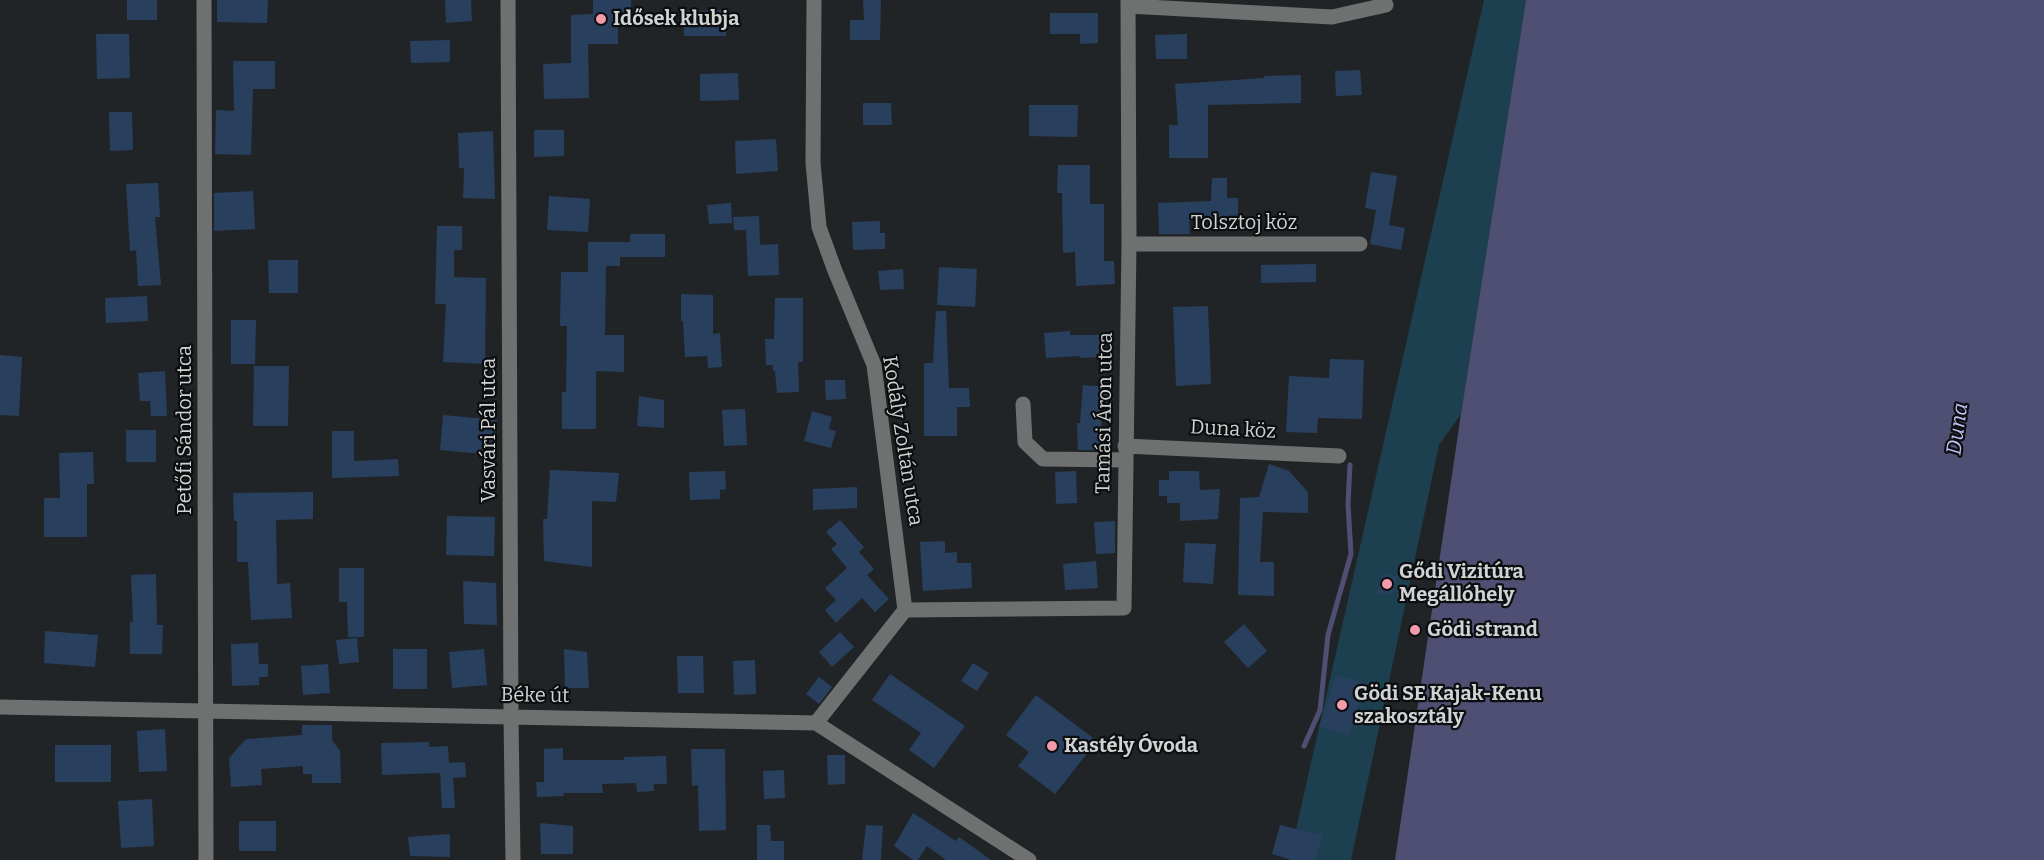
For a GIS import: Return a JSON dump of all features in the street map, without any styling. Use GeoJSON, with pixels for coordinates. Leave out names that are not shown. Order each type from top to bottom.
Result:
{"type":"FeatureCollection","features":[{"type":"Feature","properties":{"kind":"street","name":"Petőfi Sándor utca"},"geometry":{"type":"LineString","coordinates":[[204,0],[206,860]]}},
{"type":"Feature","properties":{"kind":"street","name":"Vasvári Pál utca"},"geometry":{"type":"LineString","coordinates":[[508,0],[513,860]]}},
{"type":"Feature","properties":{"kind":"street","name":"Kodály Zoltán utca"},"geometry":{"type":"LineString","coordinates":[[814,0],[813,163],[819,227],[874,365],[905,610]]}},
{"type":"Feature","properties":{"kind":"street","name":"Tamási Áron utca"},"geometry":{"type":"LineString","coordinates":[[905,610],[1124,608],[1128,3]]}},
{"type":"Feature","properties":{"kind":"street"},"geometry":{"type":"LineString","coordinates":[[1128,3],[1332,17],[1386,5]]}},
{"type":"Feature","properties":{"kind":"street","name":"Tolsztoj köz"},"geometry":{"type":"LineString","coordinates":[[1128,244],[1360,244]]}},
{"type":"Feature","properties":{"kind":"street","name":"Duna köz"},"geometry":{"type":"LineString","coordinates":[[1023,404],[1025,442],[1043,459],[1125,453],[1340,456]]}},
{"type":"Feature","properties":{"kind":"street"},"geometry":{"type":"LineString","coordinates":[[905,610],[816,723],[1029,860]]}},
{"type":"Feature","properties":{"kind":"street","name":"Béke út"},"geometry":{"type":"LineString","coordinates":[[0,707],[816,723]]}},
{"type":"Feature","properties":{"kind":"shaded area"},"geometry":{"type":"Polygon","coordinates":[[[1484,0],[1526,0],[1461,414],[1439,445],[1351,860],[1289,860],[1484,0]]]}},
{"type":"Feature","properties":{"kind":"water","name":"Duna"},"geometry":{"type":"Polygon","coordinates":[[[1526,0],[2044,0],[2044,860],[1395,860],[1461,414],[1526,0]]]}},
{"type":"Feature","properties":{"kind":"building"},"geometry":{"type":"Polygon","coordinates":[[[127,0],[157,0],[157,20],[127,20],[127,0]]]}},
{"type":"Feature","properties":{"kind":"building"},"geometry":{"type":"Polygon","coordinates":[[[217,0],[268,0],[267,23],[217,22],[217,0]]]}},
{"type":"Feature","properties":{"kind":"building"},"geometry":{"type":"Polygon","coordinates":[[[445,0],[471,0],[472,21],[446,23],[445,0]]]}},
{"type":"Feature","properties":{"kind":"building"},"geometry":{"type":"Polygon","coordinates":[[[593,0],[631,0],[632,24],[618,24],[618,44],[588,44],[589,98],[544,99],[543,64],[571,63],[571,15],[593,14],[593,0]]]}},
{"type":"Feature","properties":{"kind":"building"},"geometry":{"type":"Polygon","coordinates":[[[863,0],[881,0],[880,40],[850,40],[850,20],[864,20],[863,0]]]}},
{"type":"Feature","properties":{"kind":"building"},"geometry":{"type":"Polygon","coordinates":[[[726,10],[726,36],[684,36],[683,11],[726,10]]]}},
{"type":"Feature","properties":{"kind":"building"},"geometry":{"type":"Polygon","coordinates":[[[1050,13],[1098,13],[1098,43],[1080,44],[1080,34],[1050,34],[1050,13]]]}},
{"type":"Feature","properties":{"kind":"building"},"geometry":{"type":"Polygon","coordinates":[[[96,34],[129,34],[130,78],[97,79],[96,34]]]}},
{"type":"Feature","properties":{"kind":"building"},"geometry":{"type":"Polygon","coordinates":[[[1187,34],[1187,59],[1156,59],[1155,35],[1187,34]]]}},
{"type":"Feature","properties":{"kind":"building"},"geometry":{"type":"Polygon","coordinates":[[[450,40],[450,62],[411,63],[410,41],[450,40]]]}},
{"type":"Feature","properties":{"kind":"building"},"geometry":{"type":"Polygon","coordinates":[[[233,61],[275,61],[275,89],[253,89],[251,155],[215,154],[216,110],[234,111],[233,61]]]}},
{"type":"Feature","properties":{"kind":"building"},"geometry":{"type":"Polygon","coordinates":[[[1360,70],[1362,95],[1336,96],[1335,71],[1360,70]]]}},
{"type":"Feature","properties":{"kind":"building"},"geometry":{"type":"Polygon","coordinates":[[[738,73],[739,100],[700,101],[700,74],[738,73]]]}},
{"type":"Feature","properties":{"kind":"building"},"geometry":{"type":"Polygon","coordinates":[[[1301,75],[1301,103],[1208,105],[1208,158],[1169,158],[1169,125],[1178,125],[1175,84],[1301,75]]]}},
{"type":"Feature","properties":{"kind":"building"},"geometry":{"type":"Polygon","coordinates":[[[863,103],[891,103],[892,125],[863,125],[863,103]]]}},
{"type":"Feature","properties":{"kind":"building"},"geometry":{"type":"Polygon","coordinates":[[[1029,105],[1078,105],[1077,137],[1029,136],[1029,105]]]}},
{"type":"Feature","properties":{"kind":"building"},"geometry":{"type":"Polygon","coordinates":[[[109,112],[132,112],[133,150],[110,151],[109,112]]]}},
{"type":"Feature","properties":{"kind":"building"},"geometry":{"type":"Polygon","coordinates":[[[534,130],[564,130],[564,156],[534,157],[534,130]]]}},
{"type":"Feature","properties":{"kind":"building"},"geometry":{"type":"Polygon","coordinates":[[[493,131],[495,199],[463,198],[464,168],[459,168],[458,133],[493,131]]]}},
{"type":"Feature","properties":{"kind":"building"},"geometry":{"type":"Polygon","coordinates":[[[776,139],[778,171],[736,174],[735,141],[776,139]]]}},
{"type":"Feature","properties":{"kind":"building"},"geometry":{"type":"Polygon","coordinates":[[[1058,165],[1090,165],[1090,204],[1104,204],[1104,261],[1114,261],[1115,284],[1076,286],[1075,252],[1063,253],[1062,193],[1057,193],[1058,165]]]}},
{"type":"Feature","properties":{"kind":"building"},"geometry":{"type":"Polygon","coordinates":[[[1371,172],[1397,176],[1389,225],[1405,228],[1401,250],[1370,244],[1376,210],[1365,208],[1371,172]]]}},
{"type":"Feature","properties":{"kind":"building"},"geometry":{"type":"Polygon","coordinates":[[[1212,178],[1227,178],[1227,198],[1238,198],[1238,222],[1189,221],[1190,234],[1159,234],[1158,203],[1211,201],[1212,178]]]}},
{"type":"Feature","properties":{"kind":"building"},"geometry":{"type":"Polygon","coordinates":[[[158,183],[160,217],[155,217],[161,285],[138,286],[136,250],[130,251],[126,184],[158,183]]]}},
{"type":"Feature","properties":{"kind":"building"},"geometry":{"type":"Polygon","coordinates":[[[253,191],[255,229],[214,231],[214,193],[253,191]]]}},
{"type":"Feature","properties":{"kind":"building"},"geometry":{"type":"Polygon","coordinates":[[[549,196],[590,199],[588,232],[547,230],[549,196]]]}},
{"type":"Feature","properties":{"kind":"building"},"geometry":{"type":"Polygon","coordinates":[[[731,203],[732,223],[709,224],[707,205],[731,203]]]}},
{"type":"Feature","properties":{"kind":"building"},"geometry":{"type":"Polygon","coordinates":[[[759,216],[760,245],[778,244],[779,275],[748,276],[746,230],[734,230],[733,217],[759,216]]]}},
{"type":"Feature","properties":{"kind":"building"},"geometry":{"type":"Polygon","coordinates":[[[880,221],[880,233],[885,233],[885,249],[853,250],[852,222],[880,221]]]}},
{"type":"Feature","properties":{"kind":"building"},"geometry":{"type":"Polygon","coordinates":[[[437,226],[462,226],[462,250],[454,250],[454,277],[486,278],[485,364],[443,362],[446,304],[435,304],[437,226]]]}},
{"type":"Feature","properties":{"kind":"building"},"geometry":{"type":"Polygon","coordinates":[[[630,234],[665,234],[665,257],[620,257],[620,266],[606,266],[605,335],[624,335],[624,372],[596,371],[596,429],[562,429],[562,392],[566,392],[567,326],[560,326],[561,272],[588,272],[588,242],[630,242],[630,234]]]}},
{"type":"Feature","properties":{"kind":"building"},"geometry":{"type":"Polygon","coordinates":[[[268,260],[298,260],[298,293],[269,293],[268,260]]]}},
{"type":"Feature","properties":{"kind":"building"},"geometry":{"type":"Polygon","coordinates":[[[1316,264],[1316,282],[1261,283],[1261,265],[1316,264]]]}},
{"type":"Feature","properties":{"kind":"building"},"geometry":{"type":"Polygon","coordinates":[[[939,267],[977,269],[975,307],[937,305],[939,267]]]}},
{"type":"Feature","properties":{"kind":"building"},"geometry":{"type":"Polygon","coordinates":[[[903,269],[904,289],[880,290],[878,271],[903,269]]]}},
{"type":"Feature","properties":{"kind":"building"},"geometry":{"type":"Polygon","coordinates":[[[681,294],[713,295],[713,334],[720,333],[722,367],[708,368],[707,356],[685,357],[681,294]]]}},
{"type":"Feature","properties":{"kind":"building"},"geometry":{"type":"Polygon","coordinates":[[[147,296],[148,321],[106,323],[105,298],[147,296]]]}},
{"type":"Feature","properties":{"kind":"building"},"geometry":{"type":"Polygon","coordinates":[[[775,298],[803,298],[803,362],[798,362],[799,392],[777,393],[773,365],[766,365],[765,339],[774,339],[775,298]]]}},
{"type":"Feature","properties":{"kind":"building"},"geometry":{"type":"Polygon","coordinates":[[[1208,306],[1211,384],[1176,386],[1173,307],[1208,306]]]}},
{"type":"Feature","properties":{"kind":"building"},"geometry":{"type":"Polygon","coordinates":[[[936,311],[946,311],[949,388],[969,388],[970,407],[957,407],[957,436],[924,436],[924,363],[933,363],[936,311]]]}},
{"type":"Feature","properties":{"kind":"building"},"geometry":{"type":"Polygon","coordinates":[[[231,320],[256,320],[255,364],[231,364],[231,320]]]}},
{"type":"Feature","properties":{"kind":"building"},"geometry":{"type":"Polygon","coordinates":[[[1070,331],[1070,335],[1105,335],[1106,357],[1046,358],[1044,333],[1070,331]]]}},
{"type":"Feature","properties":{"kind":"building"},"geometry":{"type":"Polygon","coordinates":[[[0,355],[22,357],[19,416],[0,415],[0,355]]]}},
{"type":"Feature","properties":{"kind":"building"},"geometry":{"type":"Polygon","coordinates":[[[1330,359],[1364,360],[1362,419],[1318,418],[1317,433],[1286,432],[1289,376],[1329,378],[1330,359]]]}},
{"type":"Feature","properties":{"kind":"building"},"geometry":{"type":"Polygon","coordinates":[[[254,366],[289,366],[288,426],[253,426],[254,366]]]}},
{"type":"Feature","properties":{"kind":"building"},"geometry":{"type":"Polygon","coordinates":[[[165,371],[167,416],[151,416],[150,401],[140,401],[138,373],[165,371]]]}},
{"type":"Feature","properties":{"kind":"building"},"geometry":{"type":"Polygon","coordinates":[[[825,380],[845,380],[846,399],[826,400],[825,380]]]}},
{"type":"Feature","properties":{"kind":"building"},"geometry":{"type":"Polygon","coordinates":[[[1083,385],[1109,387],[1108,406],[1101,405],[1102,450],[1078,450],[1077,423],[1080,423],[1083,385]]]}},
{"type":"Feature","properties":{"kind":"building"},"geometry":{"type":"Polygon","coordinates":[[[639,396],[664,400],[664,428],[637,426],[639,396]]]}},
{"type":"Feature","properties":{"kind":"building"},"geometry":{"type":"Polygon","coordinates":[[[745,409],[747,445],[724,446],[722,410],[745,409]]]}},
{"type":"Feature","properties":{"kind":"building"},"geometry":{"type":"Polygon","coordinates":[[[812,411],[832,417],[829,429],[836,431],[831,448],[804,441],[812,411]]]}},
{"type":"Feature","properties":{"kind":"building"},"geometry":{"type":"Polygon","coordinates":[[[443,415],[497,420],[494,455],[440,450],[443,415]]]}},
{"type":"Feature","properties":{"kind":"building"},"geometry":{"type":"Polygon","coordinates":[[[126,430],[156,430],[156,462],[126,462],[126,430]]]}},
{"type":"Feature","properties":{"kind":"building"},"geometry":{"type":"Polygon","coordinates":[[[332,431],[354,431],[354,461],[398,459],[399,476],[332,478],[332,431]]]}},
{"type":"Feature","properties":{"kind":"building"},"geometry":{"type":"Polygon","coordinates":[[[93,452],[94,484],[87,484],[87,537],[44,537],[44,498],[60,498],[59,453],[93,452]]]}},
{"type":"Feature","properties":{"kind":"building"},"geometry":{"type":"Polygon","coordinates":[[[1269,464],[1289,471],[1308,492],[1308,513],[1263,512],[1260,562],[1274,562],[1274,596],[1238,595],[1240,498],[1259,497],[1269,464]]]}},
{"type":"Feature","properties":{"kind":"building"},"geometry":{"type":"Polygon","coordinates":[[[550,470],[619,473],[616,502],[592,501],[592,567],[544,561],[543,519],[547,519],[550,470]]]}},
{"type":"Feature","properties":{"kind":"building"},"geometry":{"type":"Polygon","coordinates":[[[725,471],[726,489],[720,490],[720,499],[690,500],[689,472],[725,471]]]}},
{"type":"Feature","properties":{"kind":"building"},"geometry":{"type":"Polygon","coordinates":[[[1076,471],[1077,503],[1056,504],[1055,472],[1076,471]]]}},
{"type":"Feature","properties":{"kind":"building"},"geometry":{"type":"Polygon","coordinates":[[[1169,471],[1199,471],[1200,490],[1220,489],[1218,519],[1180,521],[1180,503],[1167,503],[1167,496],[1159,496],[1159,480],[1169,480],[1169,471]]]}},
{"type":"Feature","properties":{"kind":"building"},"geometry":{"type":"Polygon","coordinates":[[[857,487],[857,508],[813,510],[813,489],[857,487]]]}},
{"type":"Feature","properties":{"kind":"building"},"geometry":{"type":"Polygon","coordinates":[[[313,492],[313,519],[276,520],[277,584],[290,583],[292,618],[251,620],[248,562],[237,562],[237,521],[234,521],[233,493],[313,492]]]}},
{"type":"Feature","properties":{"kind":"building"},"geometry":{"type":"Polygon","coordinates":[[[447,516],[495,517],[494,556],[446,555],[447,516]]]}},
{"type":"Feature","properties":{"kind":"building"},"geometry":{"type":"Polygon","coordinates":[[[840,520],[864,547],[859,552],[874,569],[867,575],[889,599],[875,612],[862,598],[836,623],[825,610],[836,600],[825,588],[847,568],[831,549],[837,544],[826,532],[840,520]]]}},
{"type":"Feature","properties":{"kind":"building"},"geometry":{"type":"Polygon","coordinates":[[[1115,521],[1115,553],[1096,554],[1094,522],[1115,521]]]}},
{"type":"Feature","properties":{"kind":"building"},"geometry":{"type":"Polygon","coordinates":[[[945,541],[945,553],[957,552],[957,563],[971,563],[972,588],[923,591],[920,542],[945,541]]]}},
{"type":"Feature","properties":{"kind":"building"},"geometry":{"type":"Polygon","coordinates":[[[1185,543],[1216,544],[1213,584],[1183,582],[1185,543]]]}},
{"type":"Feature","properties":{"kind":"building"},"geometry":{"type":"Polygon","coordinates":[[[1096,561],[1098,588],[1065,590],[1063,564],[1096,561]]]}},
{"type":"Feature","properties":{"kind":"building"},"geometry":{"type":"Polygon","coordinates":[[[339,568],[364,568],[364,637],[348,637],[347,602],[339,602],[339,568]]]}},
{"type":"Feature","properties":{"kind":"building"},"geometry":{"type":"Polygon","coordinates":[[[156,574],[157,625],[163,625],[162,654],[130,654],[130,622],[133,622],[131,575],[156,574]]]}},
{"type":"Feature","properties":{"kind":"building","name":"Gődi Vizitúra Megállóhely"},"geometry":{"type":"Polygon","coordinates":[[[1382,574],[1398,576],[1393,595],[1377,593],[1382,574]]]}},
{"type":"Feature","properties":{"kind":"building"},"geometry":{"type":"Polygon","coordinates":[[[463,581],[496,583],[497,625],[464,624],[463,581]]]}},
{"type":"Feature","properties":{"kind":"building"},"geometry":{"type":"Polygon","coordinates":[[[1244,624],[1267,651],[1248,668],[1224,642],[1244,624]]]}},
{"type":"Feature","properties":{"kind":"building"},"geometry":{"type":"Polygon","coordinates":[[[45,631],[98,635],[95,667],[44,663],[45,631]]]}},
{"type":"Feature","properties":{"kind":"building"},"geometry":{"type":"Polygon","coordinates":[[[840,632],[854,647],[832,667],[819,652],[840,632]]]}},
{"type":"Feature","properties":{"kind":"building"},"geometry":{"type":"Polygon","coordinates":[[[357,638],[359,662],[339,664],[336,640],[357,638]]]}},
{"type":"Feature","properties":{"kind":"building"},"geometry":{"type":"Polygon","coordinates":[[[258,643],[259,664],[268,664],[268,677],[259,677],[259,685],[232,686],[231,644],[258,643]]]}},
{"type":"Feature","properties":{"kind":"building"},"geometry":{"type":"Polygon","coordinates":[[[393,649],[427,649],[427,689],[393,689],[393,649]]]}},
{"type":"Feature","properties":{"kind":"building"},"geometry":{"type":"Polygon","coordinates":[[[484,649],[487,685],[452,688],[449,652],[484,649]]]}},
{"type":"Feature","properties":{"kind":"building"},"geometry":{"type":"Polygon","coordinates":[[[564,649],[587,652],[589,688],[565,688],[564,649]]]}},
{"type":"Feature","properties":{"kind":"building"},"geometry":{"type":"Polygon","coordinates":[[[677,656],[703,656],[704,693],[678,693],[677,656]]]}},
{"type":"Feature","properties":{"kind":"building"},"geometry":{"type":"Polygon","coordinates":[[[755,660],[756,694],[734,695],[733,661],[755,660]]]}},
{"type":"Feature","properties":{"kind":"building"},"geometry":{"type":"Polygon","coordinates":[[[973,663],[989,673],[977,691],[961,681],[973,663]]]}},
{"type":"Feature","properties":{"kind":"building"},"geometry":{"type":"Polygon","coordinates":[[[328,664],[330,693],[303,695],[301,666],[328,664]]]}},
{"type":"Feature","properties":{"kind":"building"},"geometry":{"type":"Polygon","coordinates":[[[890,674],[965,726],[934,768],[909,750],[921,733],[872,700],[890,674]]]}},
{"type":"Feature","properties":{"kind":"building","name":"Gödi SE Kajak-Kenu szakosztály"},"geometry":{"type":"Polygon","coordinates":[[[1336,675],[1366,684],[1348,735],[1319,727],[1336,675]]]}},
{"type":"Feature","properties":{"kind":"building"},"geometry":{"type":"Polygon","coordinates":[[[819,677],[832,687],[819,704],[806,694],[819,677]]]}},
{"type":"Feature","properties":{"kind":"building"},"geometry":{"type":"Polygon","coordinates":[[[1036,695],[1097,741],[1055,794],[1018,766],[1029,752],[1006,735],[1036,695]]]}},
{"type":"Feature","properties":{"kind":"building"},"geometry":{"type":"Polygon","coordinates":[[[302,725],[332,725],[332,740],[340,751],[341,783],[312,783],[312,774],[303,774],[303,766],[261,769],[262,785],[231,787],[229,758],[246,739],[302,735],[302,725]]]}},
{"type":"Feature","properties":{"kind":"building"},"geometry":{"type":"Polygon","coordinates":[[[165,729],[167,771],[139,772],[137,731],[165,729]]]}},
{"type":"Feature","properties":{"kind":"building"},"geometry":{"type":"Polygon","coordinates":[[[429,742],[429,747],[448,746],[449,763],[465,762],[466,777],[453,778],[455,808],[442,808],[440,773],[382,775],[381,743],[429,742]]]}},
{"type":"Feature","properties":{"kind":"building"},"geometry":{"type":"Polygon","coordinates":[[[55,745],[111,745],[111,782],[55,782],[55,745]]]}},
{"type":"Feature","properties":{"kind":"building"},"geometry":{"type":"Polygon","coordinates":[[[563,748],[563,760],[624,760],[624,757],[666,756],[667,784],[654,784],[654,791],[637,792],[636,783],[602,784],[603,793],[563,793],[564,796],[537,797],[536,782],[544,782],[544,749],[563,748]]]}},
{"type":"Feature","properties":{"kind":"building"},"geometry":{"type":"Polygon","coordinates":[[[691,749],[725,749],[726,830],[699,831],[698,785],[692,786],[691,749]]]}},
{"type":"Feature","properties":{"kind":"building"},"geometry":{"type":"Polygon","coordinates":[[[827,755],[845,755],[845,784],[828,785],[827,755]]]}},
{"type":"Feature","properties":{"kind":"building"},"geometry":{"type":"Polygon","coordinates":[[[784,770],[785,798],[764,799],[763,771],[784,770]]]}},
{"type":"Feature","properties":{"kind":"building"},"geometry":{"type":"Polygon","coordinates":[[[152,799],[154,846],[121,848],[118,801],[152,799]]]}},
{"type":"Feature","properties":{"kind":"building"},"geometry":{"type":"Polygon","coordinates":[[[913,813],[956,841],[959,837],[991,860],[946,860],[927,846],[918,860],[913,860],[894,846],[913,813]]]}},
{"type":"Feature","properties":{"kind":"building"},"geometry":{"type":"Polygon","coordinates":[[[239,821],[276,821],[276,851],[239,851],[239,821]]]}},
{"type":"Feature","properties":{"kind":"building"},"geometry":{"type":"Polygon","coordinates":[[[540,823],[573,826],[573,854],[541,854],[540,823]]]}},
{"type":"Feature","properties":{"kind":"building"},"geometry":{"type":"Polygon","coordinates":[[[757,825],[770,825],[771,841],[784,841],[784,860],[757,860],[757,825]]]}},
{"type":"Feature","properties":{"kind":"building"},"geometry":{"type":"Polygon","coordinates":[[[866,825],[883,826],[881,860],[862,860],[866,825]]]}},
{"type":"Feature","properties":{"kind":"building"},"geometry":{"type":"Polygon","coordinates":[[[1280,825],[1322,835],[1316,860],[1292,860],[1272,854],[1280,825]]]}},
{"type":"Feature","properties":{"kind":"building"},"geometry":{"type":"Polygon","coordinates":[[[450,834],[450,857],[410,856],[408,837],[450,834]]]}},
{"type":"Feature","properties":{"kind":"waterway"},"geometry":{"type":"LineString","coordinates":[[1304,746],[1320,710],[1328,635],[1351,554],[1348,504],[1350,465]]}},
{"type":"Feature","properties":{"kind":"place","name":"Idősek klubja"},"geometry":{"type":"Point","coordinates":[601,19]}},
{"type":"Feature","properties":{"kind":"place","name":"Gődi Vizitúra Megállóhely"},"geometry":{"type":"Point","coordinates":[1387,584]}},
{"type":"Feature","properties":{"kind":"place","name":"Gödi strand"},"geometry":{"type":"Point","coordinates":[1415,630]}},
{"type":"Feature","properties":{"kind":"place","name":"Gödi SE Kajak-Kenu szakosztály"},"geometry":{"type":"Point","coordinates":[1342,705]}},
{"type":"Feature","properties":{"kind":"place","name":"Kastély Óvoda"},"geometry":{"type":"Point","coordinates":[1052,746]}}]}
